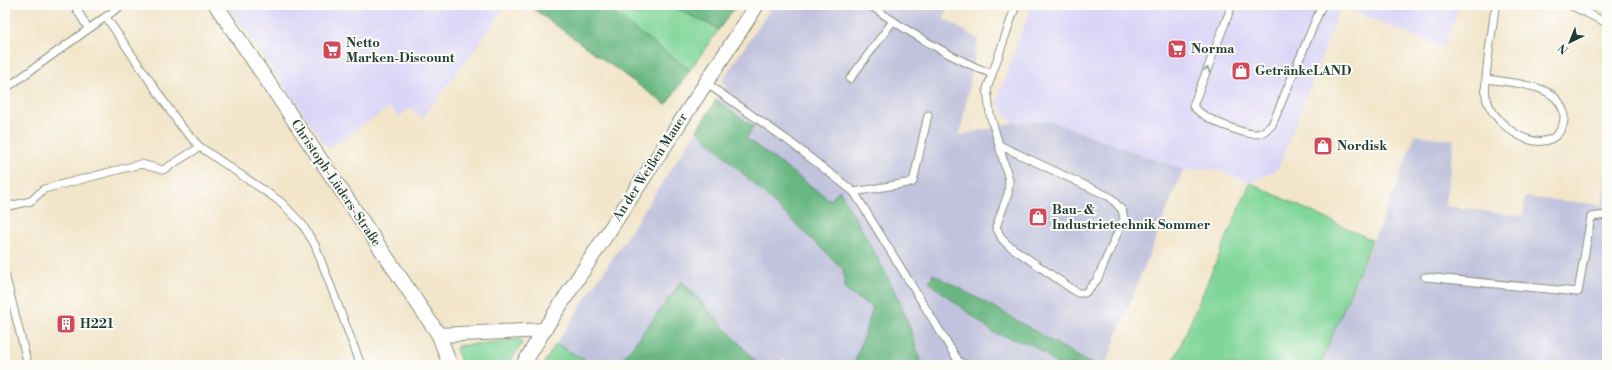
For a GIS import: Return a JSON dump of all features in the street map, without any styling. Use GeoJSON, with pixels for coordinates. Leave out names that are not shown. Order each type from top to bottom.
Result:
{"type":"FeatureCollection","features":[{"type":"Feature","properties":{"kind":"street","name":"Christoph-Lüders-Straße"},"geometry":{"type":"LineString","coordinates":[[216,5],[439,335],[450,365]]}},
{"type":"Feature","properties":{"kind":"street","name":"An der Weißen Mauer"},"geometry":{"type":"LineString","coordinates":[[523,365],[544,330],[757,5]]}},
{"type":"Feature","properties":{"kind":"street"},"geometry":{"type":"LineString","coordinates":[[439,335],[544,330]]}},
{"type":"Feature","properties":{"kind":"lane"},"geometry":{"type":"LineString","coordinates":[[74,5],[88,28]]}},
{"type":"Feature","properties":{"kind":"lane"},"geometry":{"type":"LineString","coordinates":[[5,89],[122,5]]}},
{"type":"Feature","properties":{"kind":"lane"},"geometry":{"type":"LineString","coordinates":[[870,5],[893,21],[966,64],[992,74]]}},
{"type":"Feature","properties":{"kind":"lane"},"geometry":{"type":"LineString","coordinates":[[999,145],[1110,197],[1122,210],[1124,218],[1097,280],[1085,293],[1078,293],[1072,290],[1008,245],[996,227],[1008,194],[1009,180],[990,114],[987,89],[1016,5]]}},
{"type":"Feature","properties":{"kind":"lane"},"geometry":{"type":"LineString","coordinates":[[1232,5],[1193,106],[1202,115],[1243,132],[1257,134],[1265,132],[1272,125],[1322,5]]}},
{"type":"Feature","properties":{"kind":"lane"},"geometry":{"type":"LineString","coordinates":[[1487,79],[1544,90],[1562,106],[1565,116],[1560,130],[1551,140],[1535,142],[1523,139],[1503,124],[1494,114],[1486,98],[1487,79],[1497,5]]}},
{"type":"Feature","properties":{"kind":"lane"},"geometry":{"type":"LineString","coordinates":[[1570,5],[1607,23]]}},
{"type":"Feature","properties":{"kind":"lane"},"geometry":{"type":"LineString","coordinates":[[106,16],[180,125],[200,147],[281,202],[302,224],[315,245],[361,365]]}},
{"type":"Feature","properties":{"kind":"lane"},"geometry":{"type":"LineString","coordinates":[[850,79],[893,21]]}},
{"type":"Feature","properties":{"kind":"lane"},"geometry":{"type":"LineString","coordinates":[[706,83],[786,138],[854,192],[959,363],[968,365]]}},
{"type":"Feature","properties":{"kind":"lane"},"geometry":{"type":"LineString","coordinates":[[854,192],[913,182],[928,115]]}},
{"type":"Feature","properties":{"kind":"lane"},"geometry":{"type":"LineString","coordinates":[[5,207],[31,201],[44,190],[141,164],[163,170],[200,147]]}},
{"type":"Feature","properties":{"kind":"lane"},"geometry":{"type":"LineString","coordinates":[[1426,277],[1578,292],[1591,217],[1607,215]]}},
{"type":"Feature","properties":{"kind":"lane"},"geometry":{"type":"LineString","coordinates":[[5,274],[28,365]]}},
{"type":"Feature","properties":{"kind":"shaded area"},"geometry":{"type":"Polygon","coordinates":[[[227,5],[507,5],[423,118],[411,108],[398,117],[390,107],[328,149],[227,5]]]}},
{"type":"Feature","properties":{"kind":"shaded area"},"geometry":{"type":"Polygon","coordinates":[[[773,5],[949,5],[944,19],[978,39],[960,135],[1013,123],[1051,121],[1183,170],[1105,365],[1096,365],[1084,360],[999,310],[933,274],[929,282],[994,333],[1035,346],[1057,365],[921,365],[914,336],[839,190],[830,201],[745,138],[754,126],[716,100],[726,86],[721,82],[773,5]]]}},
{"type":"Feature","properties":{"kind":"shaded area"},"geometry":{"type":"Polygon","coordinates":[[[1031,5],[1460,5],[1444,48],[1341,7],[1278,169],[1250,183],[1214,169],[1183,170],[1051,121],[1013,123],[996,103],[1031,5]]]}},
{"type":"Feature","properties":{"kind":"shaded area"},"geometry":{"type":"Polygon","coordinates":[[[697,130],[843,269],[845,290],[873,308],[854,365],[796,365],[784,359],[777,365],[759,365],[682,281],[618,365],[593,365],[556,344],[697,130]]]}},
{"type":"Feature","properties":{"kind":"shaded area"},"geometry":{"type":"Polygon","coordinates":[[[1415,135],[1454,140],[1445,206],[1523,216],[1525,197],[1602,205],[1607,168],[1607,365],[1320,365],[1394,192],[1415,135]]]}},
{"type":"Feature","properties":{"kind":"green space"},"geometry":{"type":"Polygon","coordinates":[[[528,5],[602,5],[690,70],[666,105],[528,5]]]}},
{"type":"Feature","properties":{"kind":"green space"},"geometry":{"type":"Polygon","coordinates":[[[602,5],[669,5],[719,29],[690,70],[602,5]]]}},
{"type":"Feature","properties":{"kind":"green space"},"geometry":{"type":"Polygon","coordinates":[[[669,5],[733,5],[735,7],[719,29],[669,5]]]}},
{"type":"Feature","properties":{"kind":"green space"},"geometry":{"type":"Polygon","coordinates":[[[716,100],[754,127],[746,138],[830,200],[839,190],[875,253],[897,296],[914,341],[921,365],[854,365],[873,308],[845,290],[843,269],[697,130],[716,100]]]}},
{"type":"Feature","properties":{"kind":"green space"},"geometry":{"type":"Polygon","coordinates":[[[1250,183],[1372,240],[1320,365],[1172,365],[1250,183]]]}},
{"type":"Feature","properties":{"kind":"green space"},"geometry":{"type":"Polygon","coordinates":[[[933,274],[999,310],[1084,360],[1096,365],[1057,365],[1035,346],[994,333],[929,282],[933,274]]]}},
{"type":"Feature","properties":{"kind":"green space"},"geometry":{"type":"Polygon","coordinates":[[[682,281],[759,365],[618,365],[682,281]]]}},
{"type":"Feature","properties":{"kind":"green space"},"geometry":{"type":"Polygon","coordinates":[[[520,339],[522,344],[508,365],[462,365],[456,349],[458,346],[520,339]]]}},
{"type":"Feature","properties":{"kind":"green space"},"geometry":{"type":"Polygon","coordinates":[[[556,344],[593,365],[543,365],[556,344]]]}},
{"type":"Feature","properties":{"kind":"place","name":"Norma"},"geometry":{"type":"Point","coordinates":[1177,49]}},
{"type":"Feature","properties":{"kind":"place","name":"Netto Marken-Discount"},"geometry":{"type":"Point","coordinates":[332,50]}},
{"type":"Feature","properties":{"kind":"place","name":"GetränkeLAND"},"geometry":{"type":"Point","coordinates":[1241,71]}},
{"type":"Feature","properties":{"kind":"place","name":"Nordisk"},"geometry":{"type":"Point","coordinates":[1323,146]}},
{"type":"Feature","properties":{"kind":"place","name":"Bau- & Industrietechnik Sommer"},"geometry":{"type":"Point","coordinates":[1038,217]}},
{"type":"Feature","properties":{"kind":"place","name":"H221"},"geometry":{"type":"Point","coordinates":[66,324]}}]}
